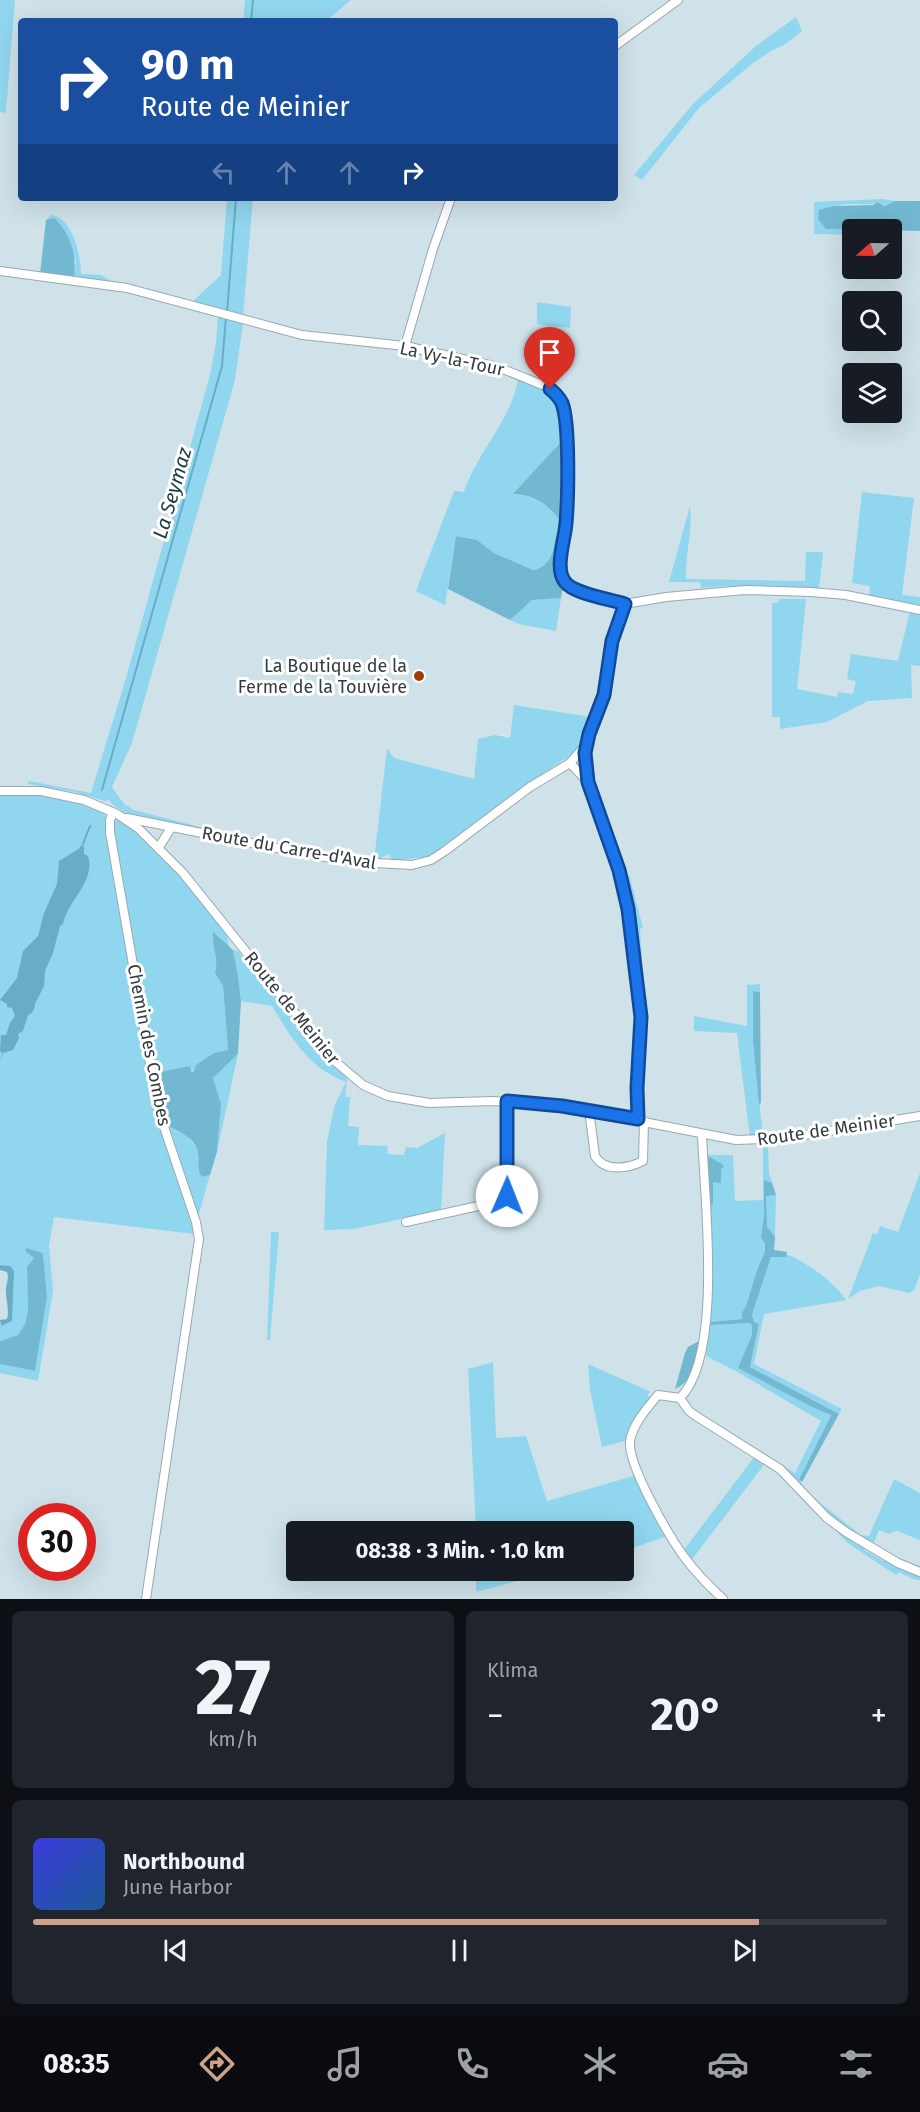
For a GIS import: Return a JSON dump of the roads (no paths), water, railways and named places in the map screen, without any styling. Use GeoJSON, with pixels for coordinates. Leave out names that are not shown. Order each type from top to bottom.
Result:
{"type":"FeatureCollection","features":[{"type":"Feature","properties":{"kind":"street"},"geometry":{"type":"LineString","coordinates":[[618,44],[678,0]]}},
{"type":"Feature","properties":{"kind":"street"},"geometry":{"type":"LineString","coordinates":[[405,346],[433,249],[450,201]]}},
{"type":"Feature","properties":{"kind":"street","name":"La Vy-la-Tour"},"geometry":{"type":"LineString","coordinates":[[0,271],[127,288],[286,332],[317,338],[405,346],[509,371],[546,386],[557,396],[563,406],[565,419],[567,511],[560,564],[562,577],[575,589],[625,604]]}},
{"type":"Feature","properties":{"kind":"street"},"geometry":{"type":"LineString","coordinates":[[589,1110],[595,1156],[599,1162],[611,1167],[623,1167],[643,1161],[637,1088],[641,1017],[628,909],[619,870],[588,782],[585,746],[604,695],[612,641],[625,604],[666,597],[746,590],[846,595],[920,610]]}},
{"type":"Feature","properties":{"kind":"street","name":"Route du Carre-d'Aval"},"geometry":{"type":"LineString","coordinates":[[123,817],[332,859],[386,864],[418,864],[445,852],[530,787],[570,762],[585,746]]}},
{"type":"Feature","properties":{"kind":"street"},"geometry":{"type":"LineString","coordinates":[[570,762],[588,782]]}},
{"type":"Feature","properties":{"kind":"street","name":"Route de Meinier"},"geometry":{"type":"LineString","coordinates":[[0,790],[41,791],[70,796],[123,817],[159,847],[190,881],[321,1046],[350,1075],[378,1092],[412,1102],[507,1101],[553,1104],[736,1140],[768,1140],[920,1116]]}},
{"type":"Feature","properties":{"kind":"street","name":"Chemin des Combes"},"geometry":{"type":"LineString","coordinates":[[113,812],[110,832],[158,1109],[196,1222],[199,1239],[146,1599]]}},
{"type":"Feature","properties":{"kind":"street"},"geometry":{"type":"LineString","coordinates":[[159,847],[171,828]]}},
{"type":"Feature","properties":{"kind":"street"},"geometry":{"type":"LineString","coordinates":[[406,1222],[506,1198],[508,1192],[507,1101]]}},
{"type":"Feature","properties":{"kind":"street"},"geometry":{"type":"LineString","coordinates":[[702,1134],[707,1241],[707,1320],[703,1350],[696,1376],[687,1392],[680,1398],[658,1395],[632,1435],[630,1444],[632,1458],[651,1500],[680,1552],[694,1570],[723,1599]]}},
{"type":"Feature","properties":{"kind":"street"},"geometry":{"type":"LineString","coordinates":[[680,1398],[696,1416],[780,1469],[833,1523],[883,1554],[920,1572]]}},
{"type":"Feature","properties":{"kind":"waterway","name":"La Seymaz"},"geometry":{"type":"LineString","coordinates":[[251,18],[253,0]]}},
{"type":"Feature","properties":{"kind":"waterway","name":"La Seymaz"},"geometry":{"type":"LineString","coordinates":[[227,312],[236,201]]}},
{"type":"Feature","properties":{"kind":"waterway","name":"La Seymaz"},"geometry":{"type":"LineString","coordinates":[[102,790],[222,366],[226,317]]}},
{"type":"Feature","properties":{"kind":"waterway","name":"La Seymaz"},"geometry":{"type":"LineString","coordinates":[[83,844],[90,826]]}},
{"type":"Feature","properties":{"kind":"place","name":"La Boutique de la Ferme de la Touvière"},"geometry":{"type":"Point","coordinates":[419,676]}}]}
